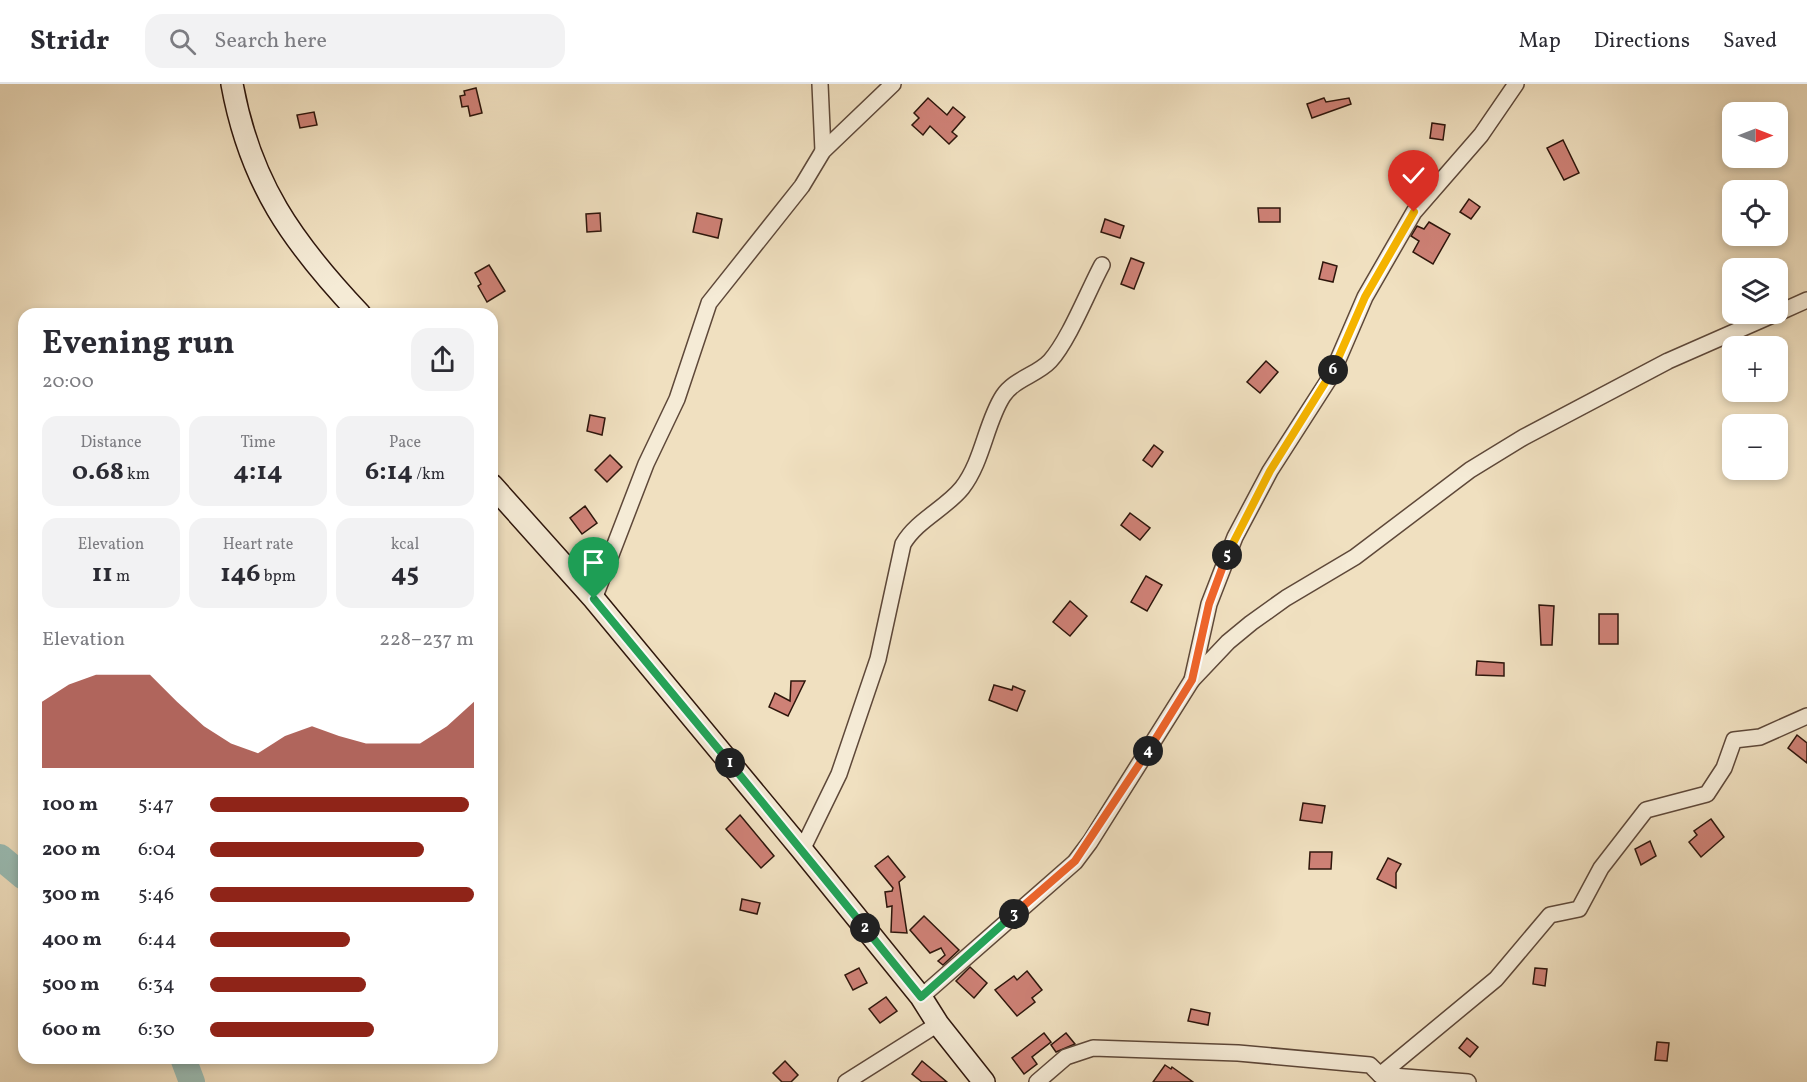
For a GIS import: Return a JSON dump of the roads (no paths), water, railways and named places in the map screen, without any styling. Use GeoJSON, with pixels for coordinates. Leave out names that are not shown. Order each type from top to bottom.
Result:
{"type":"FeatureCollection","features":[{"type":"Feature","properties":{"kind":"main road"},"geometry":{"type":"LineString","coordinates":[[232,84],[253,163],[273,205],[297,242],[355,308]]}},
{"type":"Feature","properties":{"kind":"main road"},"geometry":{"type":"LineString","coordinates":[[498,491],[594,599],[802,850],[921,997],[938,1024],[984,1082]]}},
{"type":"Feature","properties":{"kind":"street"},"geometry":{"type":"LineString","coordinates":[[820,84],[823,151]]}},
{"type":"Feature","properties":{"kind":"street"},"geometry":{"type":"LineString","coordinates":[[594,599],[646,464],[677,399],[709,303],[802,186],[823,151],[893,84]]}},
{"type":"Feature","properties":{"kind":"street"},"geometry":{"type":"LineString","coordinates":[[1192,680],[1218,574],[1270,471],[1331,376],[1365,297],[1414,212],[1481,135],[1516,84]]}},
{"type":"Feature","properties":{"kind":"street"},"geometry":{"type":"LineString","coordinates":[[802,850],[839,774],[878,659],[903,544],[910,532],[963,487],[977,462],[1002,398],[1020,381],[1047,364],[1058,352],[1102,265]]}},
{"type":"Feature","properties":{"kind":"street"},"geometry":{"type":"LineString","coordinates":[[1788,308],[1807,300]]}},
{"type":"Feature","properties":{"kind":"street"},"geometry":{"type":"LineString","coordinates":[[921,997],[1075,861],[1090,842],[1192,680],[1228,642],[1251,623],[1286,598],[1355,557],[1470,470],[1524,437],[1668,361],[1751,324]]}},
{"type":"Feature","properties":{"kind":"street"},"geometry":{"type":"LineString","coordinates":[[1380,1075],[1496,979],[1550,915],[1579,909],[1601,868],[1646,810],[1707,794],[1724,768],[1734,740],[1760,737],[1807,716]]}},
{"type":"Feature","properties":{"kind":"street"},"geometry":{"type":"LineString","coordinates":[[846,1082],[938,1024]]}},
{"type":"Feature","properties":{"kind":"street"},"geometry":{"type":"LineString","coordinates":[[1037,1082],[1066,1057],[1093,1048],[1238,1053],[1370,1065],[1380,1075],[1468,1082]]}},
{"type":"Feature","properties":{"kind":"waterway"},"geometry":{"type":"LineString","coordinates":[[0,857],[18,872]]}},
{"type":"Feature","properties":{"kind":"waterway"},"geometry":{"type":"LineString","coordinates":[[185,1064],[192,1082]]}}]}
